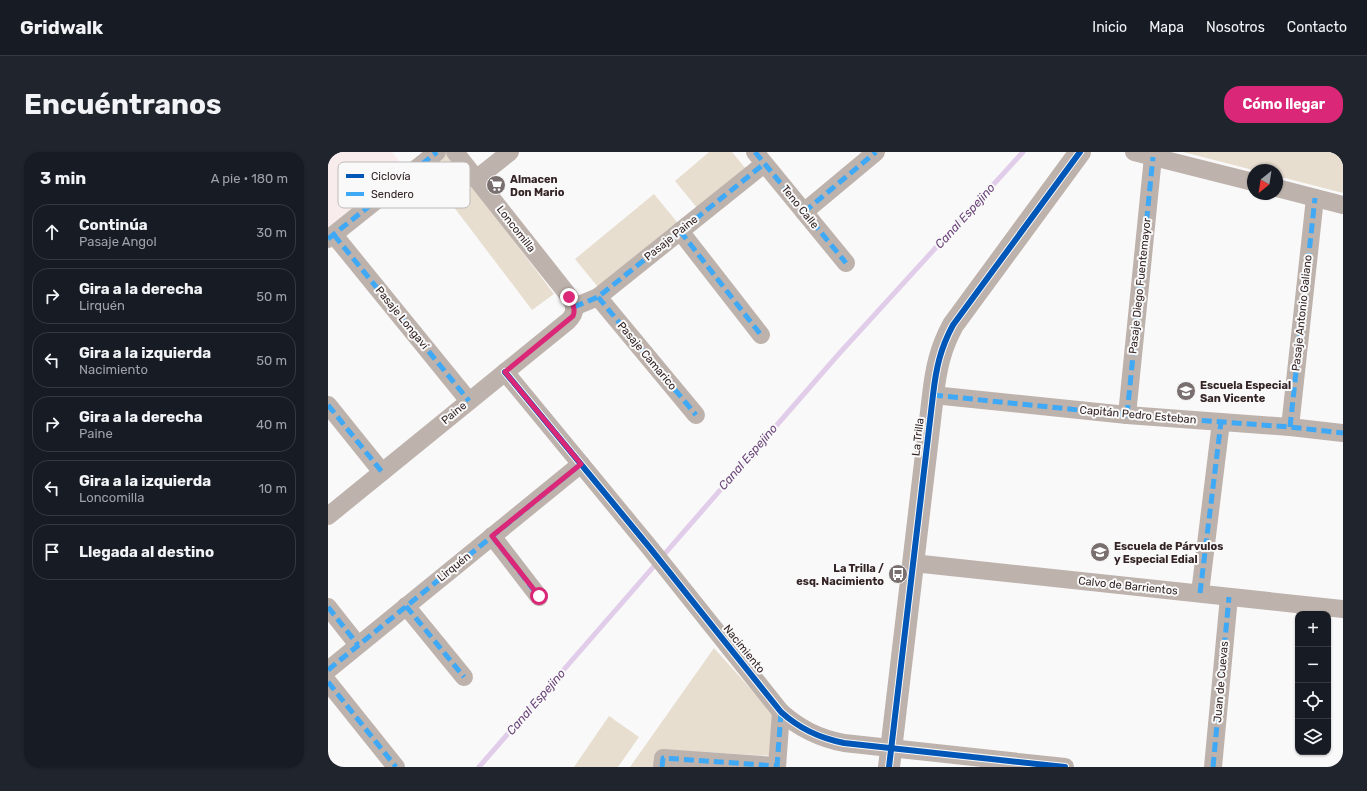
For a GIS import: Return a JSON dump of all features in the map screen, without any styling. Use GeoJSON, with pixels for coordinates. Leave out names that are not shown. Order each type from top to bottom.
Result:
{"type":"FeatureCollection","features":[{"type":"Feature","properties":{"kind":"street"},"geometry":{"type":"LineString","coordinates":[[425,162],[437,152]]}},
{"type":"Feature","properties":{"kind":"street","name":"Loncomilla"},"geometry":{"type":"LineString","coordinates":[[455,152],[463,162]]}},
{"type":"Feature","properties":{"kind":"street"},"geometry":{"type":"LineString","coordinates":[[476,179],[510,152]]}},
{"type":"Feature","properties":{"kind":"street"},"geometry":{"type":"LineString","coordinates":[[804,212],[876,152]]}},
{"type":"Feature","properties":{"kind":"street","name":"La Trilla"},"geometry":{"type":"LineString","coordinates":[[890,757],[933,395],[941,351],[953,325],[1080,152]]}},
{"type":"Feature","properties":{"kind":"street"},"geometry":{"type":"LineString","coordinates":[[1134,152],[1247,180]]}},
{"type":"Feature","properties":{"kind":"street","name":"Pasaje Diego Fuentemayor"},"geometry":{"type":"LineString","coordinates":[[1127,414],[1153,157]]}},
{"type":"Feature","properties":{"kind":"street","name":"Teno Calle"},"geometry":{"type":"LineString","coordinates":[[760,158],[846,262]]}},
{"type":"Feature","properties":{"kind":"street","name":"Pasaje Paine"},"geometry":{"type":"LineString","coordinates":[[574,307],[598,297],[680,231],[760,158]]}},
{"type":"Feature","properties":{"kind":"street","name":"Loncomilla"},"geometry":{"type":"LineString","coordinates":[[470,171],[565,291],[574,307]]}},
{"type":"Feature","properties":{"kind":"street"},"geometry":{"type":"LineString","coordinates":[[1283,190],[1343,205]]}},
{"type":"Feature","properties":{"kind":"street","name":"Pasaje Antonio Galiano"},"geometry":{"type":"LineString","coordinates":[[1290,427],[1315,198]]}},
{"type":"Feature","properties":{"kind":"street"},"geometry":{"type":"LineString","coordinates":[[331,237],[367,208]]}},
{"type":"Feature","properties":{"kind":"street"},"geometry":{"type":"LineString","coordinates":[[680,231],[761,335]]}},
{"type":"Feature","properties":{"kind":"street","name":"Pasaje Longaví"},"geometry":{"type":"LineString","coordinates":[[331,237],[469,401]]}},
{"type":"Feature","properties":{"kind":"street","name":"Pasaje Camarico"},"geometry":{"type":"LineString","coordinates":[[598,297],[696,415]]}},
{"type":"Feature","properties":{"kind":"street","name":"Paine"},"geometry":{"type":"LineString","coordinates":[[328,516],[568,321],[575,312],[574,307]]}},
{"type":"Feature","properties":{"kind":"street","name":"Nacimiento"},"geometry":{"type":"LineString","coordinates":[[505,372],[650,548],[670,575],[781,712],[799,726],[820,737],[890,757],[1065,767]]}},
{"type":"Feature","properties":{"kind":"street","name":"Capitán Pedro Esteban"},"geometry":{"type":"LineString","coordinates":[[933,395],[1343,433]]}},
{"type":"Feature","properties":{"kind":"street"},"geometry":{"type":"LineString","coordinates":[[328,405],[382,472]]}},
{"type":"Feature","properties":{"kind":"street"},"geometry":{"type":"LineString","coordinates":[[1200,593],[1221,422]]}},
{"type":"Feature","properties":{"kind":"street","name":"Lirquén"},"geometry":{"type":"LineString","coordinates":[[328,670],[581,464]]}},
{"type":"Feature","properties":{"kind":"street"},"geometry":{"type":"LineString","coordinates":[[492,536],[539,596]]}},
{"type":"Feature","properties":{"kind":"street","name":"Calvo de Barrientos"},"geometry":{"type":"LineString","coordinates":[[913,563],[1343,609]]}},
{"type":"Feature","properties":{"kind":"street","name":"Juan de Cuevas"},"geometry":{"type":"LineString","coordinates":[[1214,767],[1229,597]]}},
{"type":"Feature","properties":{"kind":"street"},"geometry":{"type":"LineString","coordinates":[[406,606],[464,677]]}},
{"type":"Feature","properties":{"kind":"street"},"geometry":{"type":"LineString","coordinates":[[328,607],[358,645]]}},
{"type":"Feature","properties":{"kind":"street"},"geometry":{"type":"LineString","coordinates":[[328,682],[396,767]]}},
{"type":"Feature","properties":{"kind":"street"},"geometry":{"type":"LineString","coordinates":[[663,762],[777,767],[781,712]]}},
{"type":"Feature","properties":{"kind":"shaded area"},"geometry":{"type":"Polygon","coordinates":[[[328,152],[392,152],[400,162],[338,162],[338,208],[352,208],[328,227],[328,152]]]}},
{"type":"Feature","properties":{"kind":"shaded area"},"geometry":{"type":"Polygon","coordinates":[[[447,152],[455,162],[434,162],[447,152]]]}},
{"type":"Feature","properties":{"kind":"shaded area"},"geometry":{"type":"Polygon","coordinates":[[[709,152],[732,152],[746,169],[698,209],[675,181],[709,152]]]}},
{"type":"Feature","properties":{"kind":"shaded area"},"geometry":{"type":"Polygon","coordinates":[[[1183,152],[1343,152],[1343,193],[1283,178],[1283,164],[1247,164],[1247,168],[1183,152]]]}},
{"type":"Feature","properties":{"kind":"shaded area"},"geometry":{"type":"Polygon","coordinates":[[[470,183],[554,294],[532,310],[455,208],[470,208],[470,183]]]}},
{"type":"Feature","properties":{"kind":"shaded area"},"geometry":{"type":"Polygon","coordinates":[[[654,194],[677,222],[598,287],[575,259],[654,194]]]}},
{"type":"Feature","properties":{"kind":"shaded area"},"geometry":{"type":"Polygon","coordinates":[[[714,648],[774,715],[773,756],[670,750],[654,767],[630,767],[714,648]]]}},
{"type":"Feature","properties":{"kind":"shaded area"},"geometry":{"type":"Polygon","coordinates":[[[609,716],[639,737],[618,767],[574,767],[609,716]]]}},
{"type":"Feature","properties":{"kind":"waterway","name":"Canal Espejino"},"geometry":{"type":"LineString","coordinates":[[479,767],[837,356],[1023,152]]}},
{"type":"Feature","properties":{"kind":"marked path"},"geometry":{"type":"LineString","coordinates":[[424,162],[437,152]]}},
{"type":"Feature","properties":{"kind":"marked path"},"geometry":{"type":"LineString","coordinates":[[755,152],[846,263]]}},
{"type":"Feature","properties":{"kind":"marked path"},"geometry":{"type":"LineString","coordinates":[[804,212],[876,152]]}},
{"type":"Feature","properties":{"kind":"marked path"},"geometry":{"type":"LineString","coordinates":[[1127,415],[1153,157]]}},
{"type":"Feature","properties":{"kind":"marked path"},"geometry":{"type":"LineString","coordinates":[[574,307],[598,297],[764,164]]}},
{"type":"Feature","properties":{"kind":"marked path"},"geometry":{"type":"LineString","coordinates":[[1290,427],[1315,198]]}},
{"type":"Feature","properties":{"kind":"marked path"},"geometry":{"type":"LineString","coordinates":[[328,239],[367,208]]}},
{"type":"Feature","properties":{"kind":"marked path"},"geometry":{"type":"LineString","coordinates":[[680,231],[761,335]]}},
{"type":"Feature","properties":{"kind":"marked path"},"geometry":{"type":"LineString","coordinates":[[334,235],[469,401]]}},
{"type":"Feature","properties":{"kind":"marked path"},"geometry":{"type":"LineString","coordinates":[[598,297],[696,415]]}},
{"type":"Feature","properties":{"kind":"marked path"},"geometry":{"type":"LineString","coordinates":[[933,395],[1127,415],[1290,427],[1343,433]]}},
{"type":"Feature","properties":{"kind":"marked path"},"geometry":{"type":"LineString","coordinates":[[328,405],[382,472]]}},
{"type":"Feature","properties":{"kind":"marked path"},"geometry":{"type":"LineString","coordinates":[[1200,593],[1221,422]]}},
{"type":"Feature","properties":{"kind":"marked path"},"geometry":{"type":"LineString","coordinates":[[328,670],[581,464]]}},
{"type":"Feature","properties":{"kind":"marked path"},"geometry":{"type":"LineString","coordinates":[[492,536],[539,597]]}},
{"type":"Feature","properties":{"kind":"marked path"},"geometry":{"type":"LineString","coordinates":[[1213,767],[1229,597]]}},
{"type":"Feature","properties":{"kind":"marked path"},"geometry":{"type":"LineString","coordinates":[[406,606],[464,677]]}},
{"type":"Feature","properties":{"kind":"marked path"},"geometry":{"type":"LineString","coordinates":[[328,607],[358,645]]}},
{"type":"Feature","properties":{"kind":"marked path"},"geometry":{"type":"LineString","coordinates":[[328,682],[396,767]]}},
{"type":"Feature","properties":{"kind":"marked path"},"geometry":{"type":"LineString","coordinates":[[777,767],[781,712]]}},
{"type":"Feature","properties":{"kind":"marked path"},"geometry":{"type":"LineString","coordinates":[[662,767],[663,758],[777,766]]}},
{"type":"Feature","properties":{"kind":"cycle path"},"geometry":{"type":"LineString","coordinates":[[889,767],[934,386],[942,351],[953,325],[1080,152]]}},
{"type":"Feature","properties":{"kind":"cycle path"},"geometry":{"type":"LineString","coordinates":[[505,372],[650,548],[781,712],[795,723],[810,732],[844,743],[1065,767]]}},
{"type":"Feature","properties":{"kind":"place","name":"Almacen Don Mario"},"geometry":{"type":"Point","coordinates":[496,185]}},
{"type":"Feature","properties":{"kind":"place","name":"Escuela Especial San Vicente"},"geometry":{"type":"Point","coordinates":[1186,391]}},
{"type":"Feature","properties":{"kind":"place","name":"Escuela de Párvulos y Especial Edial"},"geometry":{"type":"Point","coordinates":[1100,552]}},
{"type":"Feature","properties":{"kind":"place","name":"La Trilla / esq. Nacimiento"},"geometry":{"type":"Point","coordinates":[898,574]}},
{"type":"Feature","properties":{"kind":"route"},"geometry":{"type":"LineString","coordinates":[[539,596],[492,536],[581,464],[505,372],[573,316],[575,312],[574,307],[569,297]]}}]}
